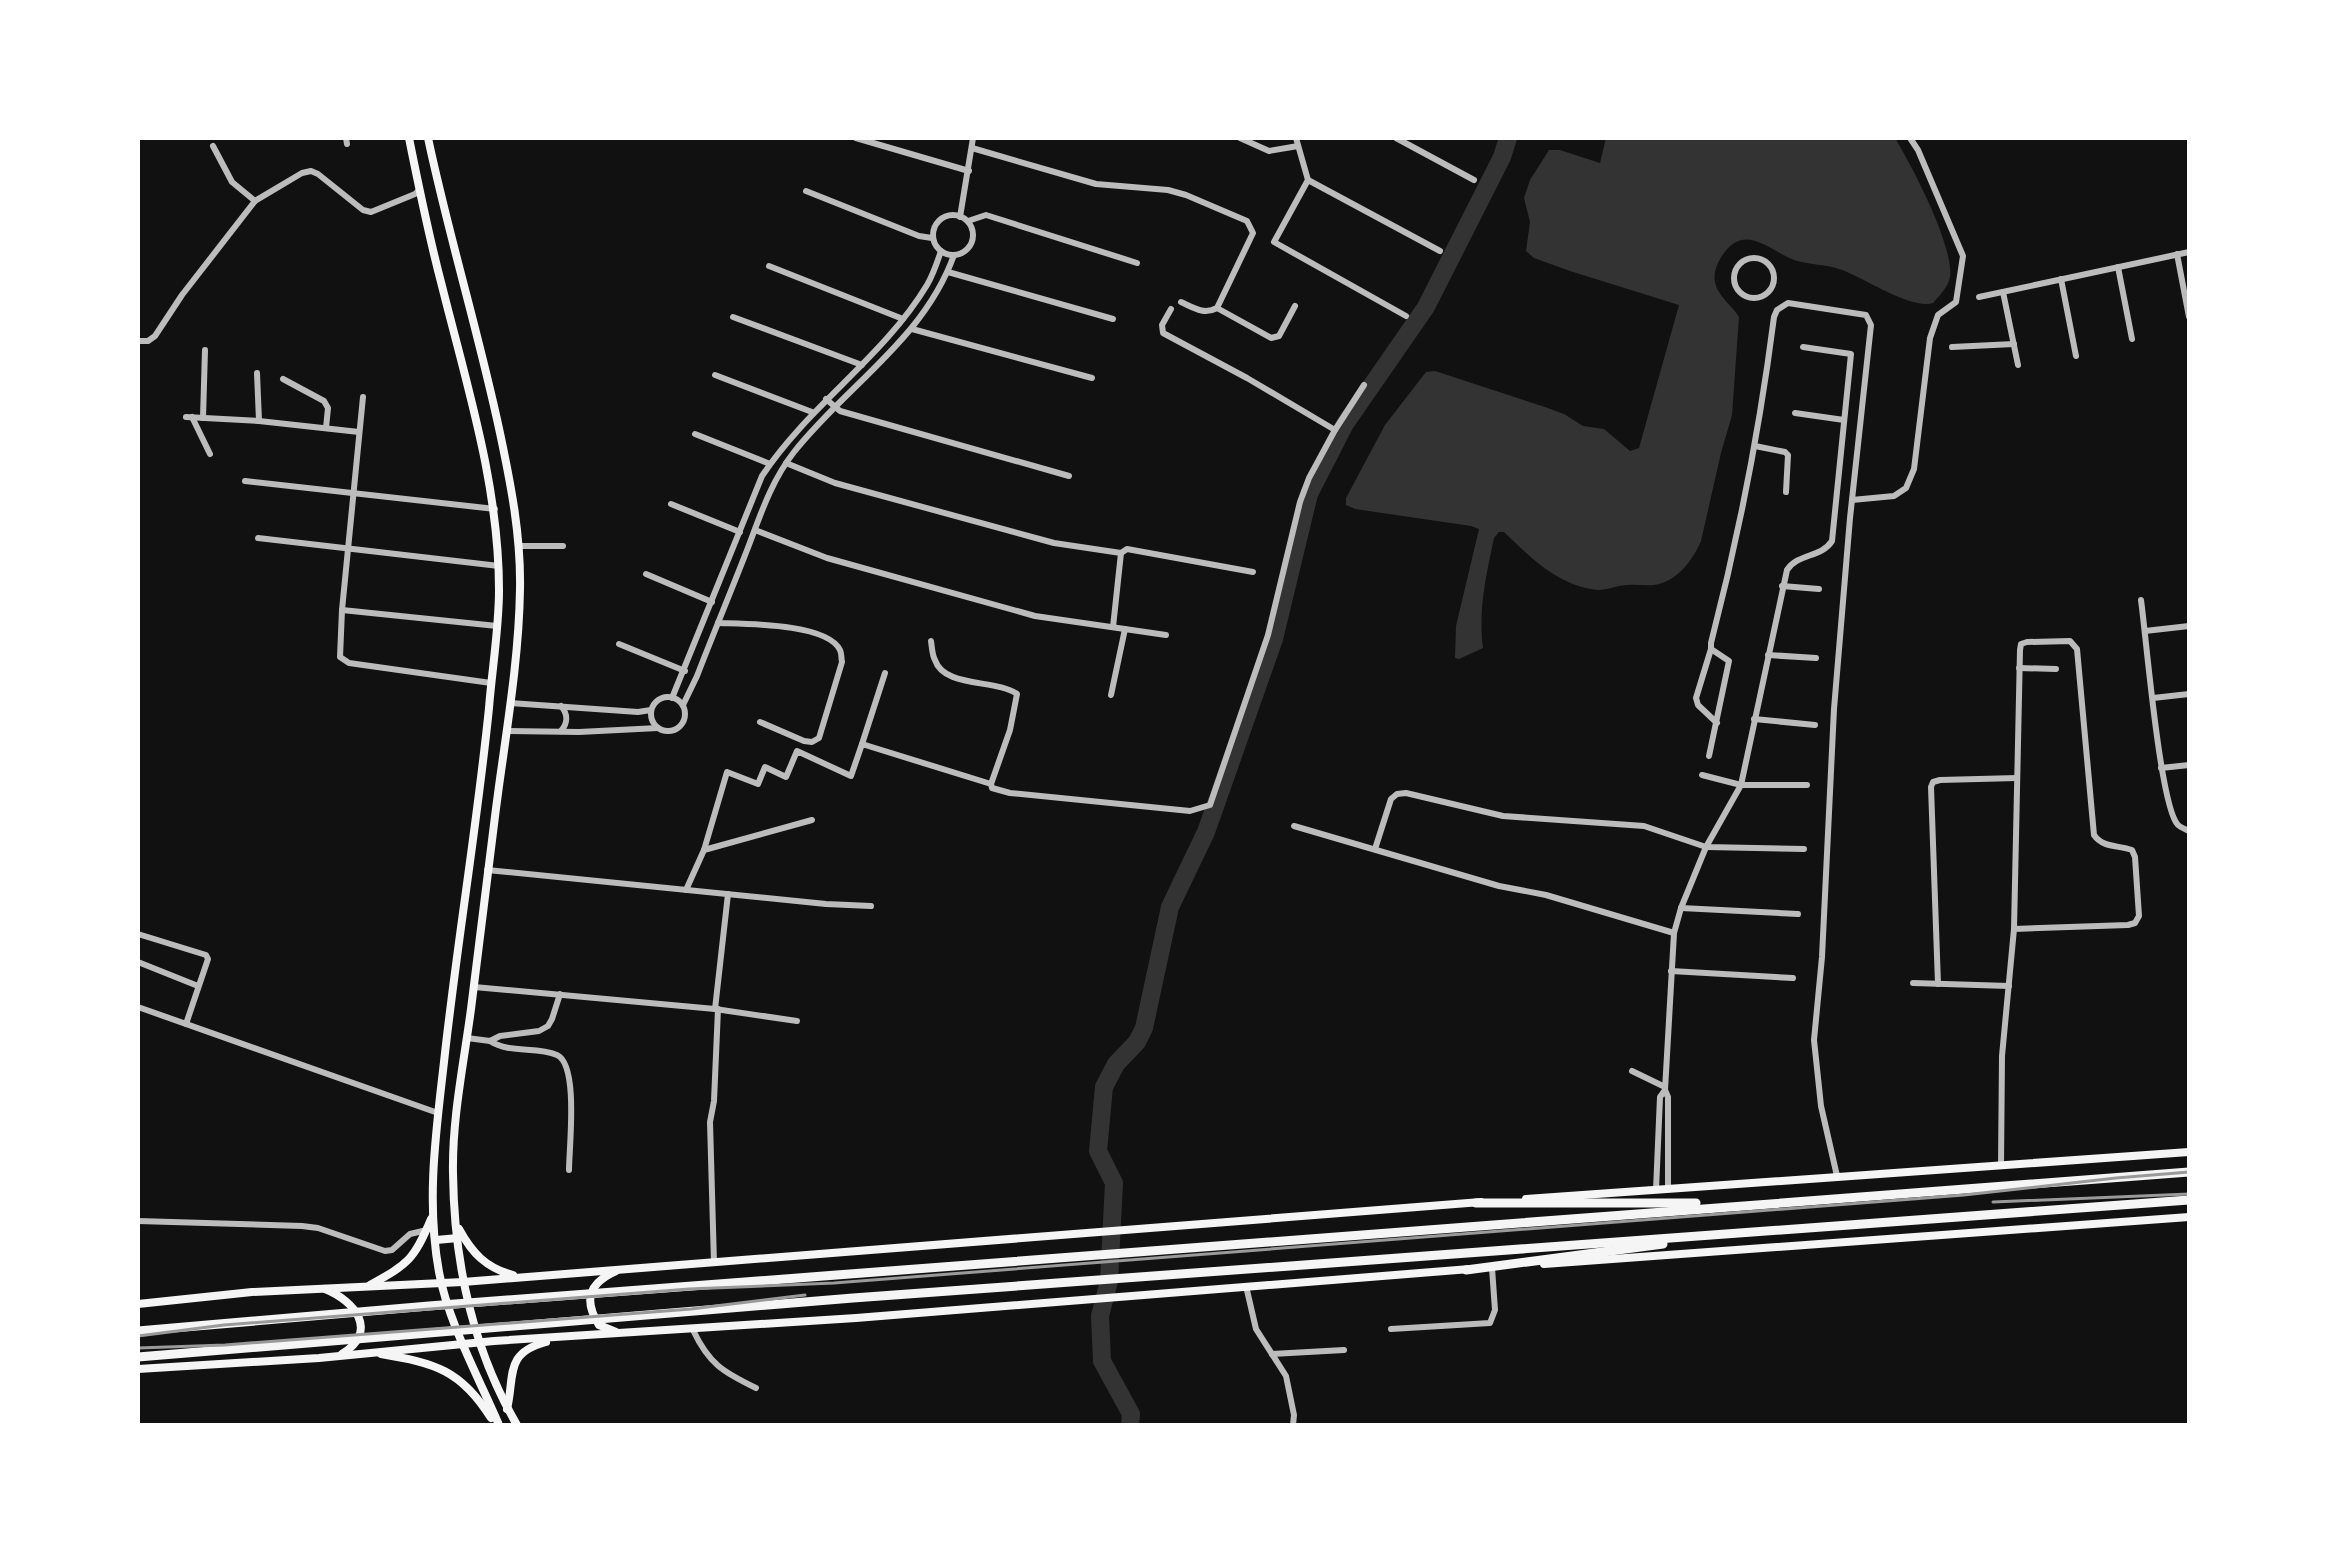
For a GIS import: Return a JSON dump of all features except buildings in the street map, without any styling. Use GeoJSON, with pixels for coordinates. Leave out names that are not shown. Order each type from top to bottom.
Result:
{"type":"FeatureCollection","features":[{"type":"Feature","properties":{"kind":"main road"},"geometry":{"type":"LineString","coordinates":[[409,138],[495,509],[499,566],[486,744],[432,1176],[441,1283],[498,1425]]}},
{"type":"Feature","properties":{"kind":"main road"},"geometry":{"type":"LineString","coordinates":[[428,138],[461,279],[487,369],[514,500],[519,546],[520,591],[508,731],[487,870],[453,1171],[463,1282],[478,1344],[489,1373],[517,1425]]}},
{"type":"Feature","properties":{"kind":"main road"},"geometry":{"type":"LineString","coordinates":[[138,1304],[320,1288],[463,1282],[1476,1203],[2189,1152]]}},
{"type":"Feature","properties":{"kind":"main road"},"geometry":{"type":"LineString","coordinates":[[138,1331],[429,1306],[2189,1172]]}},
{"type":"Feature","properties":{"kind":"main road"},"geometry":{"type":"LineString","coordinates":[[138,1357],[853,1298],[2189,1200]]}},
{"type":"Feature","properties":{"kind":"main road"},"geometry":{"type":"LineString","coordinates":[[1476,1203],[1764,1203]]}},
{"type":"Feature","properties":{"kind":"main road"},"geometry":{"type":"LineString","coordinates":[[369,1286],[402,1267],[415,1255],[433,1215]]}},
{"type":"Feature","properties":{"kind":"main road"},"geometry":{"type":"LineString","coordinates":[[138,1369],[2189,1217]]}},
{"type":"Feature","properties":{"kind":"main road"},"geometry":{"type":"LineString","coordinates":[[457,1224],[480,1260],[491,1268],[519,1277]]}},
{"type":"Feature","properties":{"kind":"main road"},"geometry":{"type":"LineString","coordinates":[[1466,1270],[1766,1231]]}},
{"type":"Feature","properties":{"kind":"main road"},"geometry":{"type":"LineString","coordinates":[[436,1240],[458,1238]]}},
{"type":"Feature","properties":{"kind":"main road"},"geometry":{"type":"LineString","coordinates":[[628,1333],[608,1330],[599,1325],[590,1305],[594,1286],[602,1277],[629,1269]]}},
{"type":"Feature","properties":{"kind":"main road"},"geometry":{"type":"LineString","coordinates":[[320,1288],[351,1302],[360,1327],[353,1346],[344,1354],[332,1357]]}},
{"type":"Feature","properties":{"kind":"main road"},"geometry":{"type":"LineString","coordinates":[[507,1409],[510,1376],[514,1364],[526,1351],[543,1343],[587,1335]]}},
{"type":"Feature","properties":{"kind":"main road"},"geometry":{"type":"LineString","coordinates":[[366,1352],[426,1362],[448,1371],[478,1397],[498,1425]]}},
{"type":"Feature","properties":{"kind":"street"},"geometry":{"type":"LineString","coordinates":[[856,138],[969,171]]}},
{"type":"Feature","properties":{"kind":"street"},"geometry":{"type":"LineString","coordinates":[[960,217],[973,138]]}},
{"type":"Feature","properties":{"kind":"street"},"geometry":{"type":"LineString","coordinates":[[1240,138],[1269,151],[1298,146]]}},
{"type":"Feature","properties":{"kind":"street"},"geometry":{"type":"LineString","coordinates":[[1296,138],[1308,180],[1274,242],[1406,316]]}},
{"type":"Feature","properties":{"kind":"street"},"geometry":{"type":"LineString","coordinates":[[1396,138],[1474,180]]}},
{"type":"Feature","properties":{"kind":"street"},"geometry":{"type":"LineString","coordinates":[[1852,500],[1894,496],[1906,488],[1914,469],[1930,338],[1938,315],[1956,302],[1963,256],[1910,138]]}},
{"type":"Feature","properties":{"kind":"street"},"geometry":{"type":"LineString","coordinates":[[213,146],[232,182],[255,201]]}},
{"type":"Feature","properties":{"kind":"street"},"geometry":{"type":"LineString","coordinates":[[972,148],[1096,184],[1168,190],[1247,221],[1253,233],[1217,308],[1203,312],[1181,302]]}},
{"type":"Feature","properties":{"kind":"street"},"geometry":{"type":"LineString","coordinates":[[138,341],[148,341],[155,336],[182,295],[255,201],[302,173],[311,171],[318,174],[363,210],[371,212],[419,190]]}},
{"type":"Feature","properties":{"kind":"street"},"geometry":{"type":"LineString","coordinates":[[1308,180],[1440,251]]}},
{"type":"Feature","properties":{"kind":"street"},"geometry":{"type":"LineString","coordinates":[[806,191],[919,236],[932,238],[941,251],[954,255],[962,253],[972,241],[973,234],[968,221],[960,217],[944,217],[934,229],[932,238]]}},
{"type":"Feature","properties":{"kind":"street"},"geometry":{"type":"LineString","coordinates":[[968,221],[980,216],[992,217],[1137,263]]}},
{"type":"Feature","properties":{"kind":"street"},"geometry":{"type":"LineString","coordinates":[[672,698],[762,476],[783,445],[812,412],[862,365],[903,319],[928,283],[941,251]]}},
{"type":"Feature","properties":{"kind":"street"},"geometry":{"type":"LineString","coordinates":[[1979,297],[2189,252]]}},
{"type":"Feature","properties":{"kind":"street"},"geometry":{"type":"LineString","coordinates":[[2177,254],[2189,317]]}},
{"type":"Feature","properties":{"kind":"street"},"geometry":{"type":"LineString","coordinates":[[651,710],[653,723],[664,731],[677,729],[685,719],[683,705],[774,482],[786,463],[912,329],[940,289],[954,255]]}},
{"type":"Feature","properties":{"kind":"street"},"geometry":{"type":"LineString","coordinates":[[1754,258],[1770,265],[1775,282],[1769,292],[1754,299],[1739,292],[1734,275],[1739,265],[1754,258]]}},
{"type":"Feature","properties":{"kind":"street"},"geometry":{"type":"LineString","coordinates":[[769,266],[903,319]]}},
{"type":"Feature","properties":{"kind":"street"},"geometry":{"type":"LineString","coordinates":[[2118,267],[2132,339]]}},
{"type":"Feature","properties":{"kind":"street"},"geometry":{"type":"LineString","coordinates":[[948,272],[1113,319]]}},
{"type":"Feature","properties":{"kind":"street"},"geometry":{"type":"LineString","coordinates":[[2061,279],[2076,356]]}},
{"type":"Feature","properties":{"kind":"street"},"geometry":{"type":"LineString","coordinates":[[1769,292],[1782,305]]}},
{"type":"Feature","properties":{"kind":"street"},"geometry":{"type":"LineString","coordinates":[[2003,292],[2018,365]]}},
{"type":"Feature","properties":{"kind":"street"},"geometry":{"type":"LineString","coordinates":[[1717,723],[1698,705],[1696,698],[1711,649],[1755,446],[1774,317],[1782,305],[1796,303],[1866,315],[1870,319],[1834,709],[1822,957],[1814,1040],[1821,1106],[1837,1176]]}},
{"type":"Feature","properties":{"kind":"street"},"geometry":{"type":"LineString","coordinates":[[1217,308],[1271,338],[1279,336],[1295,306]]}},
{"type":"Feature","properties":{"kind":"street"},"geometry":{"type":"LineString","coordinates":[[1171,309],[1162,325],[1163,333],[1335,430]]}},
{"type":"Feature","properties":{"kind":"street"},"geometry":{"type":"LineString","coordinates":[[733,317],[862,365]]}},
{"type":"Feature","properties":{"kind":"street"},"geometry":{"type":"LineString","coordinates":[[912,329],[1092,378]]}},
{"type":"Feature","properties":{"kind":"street"},"geometry":{"type":"LineString","coordinates":[[1952,347],[2014,344]]}},
{"type":"Feature","properties":{"kind":"street"},"geometry":{"type":"LineString","coordinates":[[1668,1189],[1668,1097],[1665,1089],[1674,933],[1706,847],[1741,785],[1782,586],[1792,563],[1822,551],[1832,541],[1851,354],[1803,347]]}},
{"type":"Feature","properties":{"kind":"street"},"geometry":{"type":"LineString","coordinates":[[203,418],[205,350]]}},
{"type":"Feature","properties":{"kind":"street"},"geometry":{"type":"LineString","coordinates":[[257,373],[259,421]]}},
{"type":"Feature","properties":{"kind":"street"},"geometry":{"type":"LineString","coordinates":[[715,375],[812,412]]}},
{"type":"Feature","properties":{"kind":"street"},"geometry":{"type":"LineString","coordinates":[[283,379],[324,401],[328,408],[326,428]]}},
{"type":"Feature","properties":{"kind":"street"},"geometry":{"type":"LineString","coordinates":[[862,744],[991,784],[996,790],[1010,793],[1190,811],[1210,805],[1268,635],[1300,502],[1335,430],[1364,385]]}},
{"type":"Feature","properties":{"kind":"street"},"geometry":{"type":"LineString","coordinates":[[363,397],[342,610],[340,648],[343,661],[491,683]]}},
{"type":"Feature","properties":{"kind":"street"},"geometry":{"type":"LineString","coordinates":[[826,399],[840,411],[1069,476]]}},
{"type":"Feature","properties":{"kind":"street"},"geometry":{"type":"LineString","coordinates":[[1795,413],[1844,420]]}},
{"type":"Feature","properties":{"kind":"street"},"geometry":{"type":"LineString","coordinates":[[210,454],[189,417],[359,432]]}},
{"type":"Feature","properties":{"kind":"street"},"geometry":{"type":"LineString","coordinates":[[695,434],[770,464]]}},
{"type":"Feature","properties":{"kind":"street"},"geometry":{"type":"LineString","coordinates":[[1755,446],[1788,455],[1786,492]]}},
{"type":"Feature","properties":{"kind":"street"},"geometry":{"type":"LineString","coordinates":[[786,463],[835,483],[1054,543],[1121,553],[1135,549],[1253,572]]}},
{"type":"Feature","properties":{"kind":"street"},"geometry":{"type":"LineString","coordinates":[[245,481],[495,509]]}},
{"type":"Feature","properties":{"kind":"street"},"geometry":{"type":"LineString","coordinates":[[671,504],[740,532]]}},
{"type":"Feature","properties":{"kind":"street"},"geometry":{"type":"LineString","coordinates":[[755,530],[827,558],[1035,616],[1166,635]]}},
{"type":"Feature","properties":{"kind":"street"},"geometry":{"type":"LineString","coordinates":[[258,538],[499,566]]}},
{"type":"Feature","properties":{"kind":"street"},"geometry":{"type":"LineString","coordinates":[[519,546],[563,546]]}},
{"type":"Feature","properties":{"kind":"street"},"geometry":{"type":"LineString","coordinates":[[1113,627],[1121,553]]}},
{"type":"Feature","properties":{"kind":"street"},"geometry":{"type":"LineString","coordinates":[[646,574],[712,602]]}},
{"type":"Feature","properties":{"kind":"street"},"geometry":{"type":"LineString","coordinates":[[1782,586],[1819,589]]}},
{"type":"Feature","properties":{"kind":"street"},"geometry":{"type":"LineString","coordinates":[[2141,600],[2161,768],[2173,816],[2178,825],[2189,831]]}},
{"type":"Feature","properties":{"kind":"street"},"geometry":{"type":"LineString","coordinates":[[342,610],[497,626]]}},
{"type":"Feature","properties":{"kind":"street"},"geometry":{"type":"LineString","coordinates":[[718,623],[760,624],[811,631],[831,640],[840,650],[842,662],[819,738],[812,742],[804,741],[760,722]]}},
{"type":"Feature","properties":{"kind":"street"},"geometry":{"type":"LineString","coordinates":[[2145,631],[2189,626]]}},
{"type":"Feature","properties":{"kind":"street"},"geometry":{"type":"LineString","coordinates":[[1111,695],[1125,629]]}},
{"type":"Feature","properties":{"kind":"street"},"geometry":{"type":"LineString","coordinates":[[931,641],[935,662],[942,671],[951,676],[1006,688],[1017,694],[1010,730],[991,784]]}},
{"type":"Feature","properties":{"kind":"street"},"geometry":{"type":"LineString","coordinates":[[2001,1165],[2002,1056],[2014,929],[2021,644],[2070,641],[2074,643],[2094,835],[2098,841],[2110,846],[2132,850],[2139,916],[2135,923],[2128,925],[2014,929]]}},
{"type":"Feature","properties":{"kind":"street"},"geometry":{"type":"LineString","coordinates":[[619,644],[685,671]]}},
{"type":"Feature","properties":{"kind":"street"},"geometry":{"type":"LineString","coordinates":[[1709,756],[1729,661],[1711,649]]}},
{"type":"Feature","properties":{"kind":"street"},"geometry":{"type":"LineString","coordinates":[[1768,655],[1816,658]]}},
{"type":"Feature","properties":{"kind":"street"},"geometry":{"type":"LineString","coordinates":[[2019,668],[2056,669]]}},
{"type":"Feature","properties":{"kind":"street"},"geometry":{"type":"LineString","coordinates":[[686,890],[704,850],[727,772],[758,784],[765,767],[786,777],[797,751],[851,776],[885,673]]}},
{"type":"Feature","properties":{"kind":"street"},"geometry":{"type":"LineString","coordinates":[[2153,698],[2189,694]]}},
{"type":"Feature","properties":{"kind":"street"},"geometry":{"type":"LineString","coordinates":[[510,703],[638,712],[651,710],[659,700],[672,698],[683,705]]}},
{"type":"Feature","properties":{"kind":"street"},"geometry":{"type":"LineString","coordinates":[[560,732],[566,719],[561,706]]}},
{"type":"Feature","properties":{"kind":"street"},"geometry":{"type":"LineString","coordinates":[[1754,719],[1815,725]]}},
{"type":"Feature","properties":{"kind":"street"},"geometry":{"type":"LineString","coordinates":[[508,731],[658,728]]}},
{"type":"Feature","properties":{"kind":"street"},"geometry":{"type":"LineString","coordinates":[[2161,768],[2189,765]]}},
{"type":"Feature","properties":{"kind":"street"},"geometry":{"type":"LineString","coordinates":[[1702,775],[1741,785],[1807,785]]}},
{"type":"Feature","properties":{"kind":"street"},"geometry":{"type":"LineString","coordinates":[[1938,984],[1931,787],[1933,782],[1940,780],[2017,778]]}},
{"type":"Feature","properties":{"kind":"street"},"geometry":{"type":"LineString","coordinates":[[1375,849],[1391,799],[1397,794],[1406,793],[1503,816],[1644,826],[1706,847],[1804,849]]}},
{"type":"Feature","properties":{"kind":"street"},"geometry":{"type":"LineString","coordinates":[[704,850],[812,820]]}},
{"type":"Feature","properties":{"kind":"street"},"geometry":{"type":"LineString","coordinates":[[1294,826],[1674,933]]}},
{"type":"Feature","properties":{"kind":"street"},"geometry":{"type":"LineString","coordinates":[[487,870],[871,906]]}},
{"type":"Feature","properties":{"kind":"street"},"geometry":{"type":"LineString","coordinates":[[714,1263],[710,1122],[728,894]]}},
{"type":"Feature","properties":{"kind":"street"},"geometry":{"type":"LineString","coordinates":[[1681,908],[1798,914]]}},
{"type":"Feature","properties":{"kind":"street"},"geometry":{"type":"LineString","coordinates":[[138,934],[206,955],[208,959],[186,1024]]}},
{"type":"Feature","properties":{"kind":"street"},"geometry":{"type":"LineString","coordinates":[[138,962],[198,986]]}},
{"type":"Feature","properties":{"kind":"street"},"geometry":{"type":"LineString","coordinates":[[1671,971],[1793,978]]}},
{"type":"Feature","properties":{"kind":"street"},"geometry":{"type":"LineString","coordinates":[[1913,983],[2009,986]]}},
{"type":"Feature","properties":{"kind":"street"},"geometry":{"type":"LineString","coordinates":[[474,987],[717,1009],[797,1021]]}},
{"type":"Feature","properties":{"kind":"street"},"geometry":{"type":"LineString","coordinates":[[490,1041],[500,1036],[539,1031],[548,1026],[560,994]]}},
{"type":"Feature","properties":{"kind":"street"},"geometry":{"type":"LineString","coordinates":[[138,1007],[438,1113]]}},
{"type":"Feature","properties":{"kind":"street"},"geometry":{"type":"LineString","coordinates":[[467,1038],[558,1056],[567,1064],[571,1083],[569,1170]]}},
{"type":"Feature","properties":{"kind":"street"},"geometry":{"type":"LineString","coordinates":[[1632,1071],[1665,1089]]}},
{"type":"Feature","properties":{"kind":"street"},"geometry":{"type":"LineString","coordinates":[[1656,1190],[1660,1097],[1665,1089]]}},
{"type":"Feature","properties":{"kind":"street"},"geometry":{"type":"LineString","coordinates":[[138,1221],[302,1226],[318,1228],[385,1251],[392,1250],[410,1234],[427,1230]]}},
{"type":"Feature","properties":{"kind":"street"},"geometry":{"type":"LineString","coordinates":[[1391,1329],[1490,1323],[1495,1310],[1492,1268]]}},
{"type":"Feature","properties":{"kind":"street"},"geometry":{"type":"LineString","coordinates":[[1246,1286],[1256,1329],[1286,1376],[1294,1415],[1293,1425]]}},
{"type":"Feature","properties":{"kind":"street"},"geometry":{"type":"LineString","coordinates":[[693,1330],[702,1348],[725,1373],[756,1388]]}},
{"type":"Feature","properties":{"kind":"street"},"geometry":{"type":"LineString","coordinates":[[1272,1354],[1344,1350]]}},
{"type":"Feature","properties":{"kind":"shaded area"},"geometry":{"type":"Polygon","coordinates":[[[1606,138],[1895,138],[1939,227],[1949,263],[1949,281],[1933,303],[1924,304],[1901,298],[1842,270],[1794,260],[1758,242],[1741,240],[1732,244],[1720,260],[1715,278],[1719,292],[1739,317],[1732,415],[1701,541],[1693,556],[1676,575],[1661,583],[1598,590],[1558,577],[1535,561],[1504,532],[1499,532],[1494,538],[1484,593],[1481,620],[1483,648],[1455,658],[1456,626],[1479,529],[1355,509],[1346,505],[1346,498],[1385,425],[1426,372],[1435,371],[1545,407],[1583,426],[1604,429],[1630,451],[1639,448],[1679,305],[1570,271],[1534,258],[1526,251],[1530,222],[1524,198],[1530,180],[1549,150],[1560,150],[1600,163],[1606,138]]]}},
{"type":"Feature","properties":{"kind":"waterway"},"geometry":{"type":"LineString","coordinates":[[1130,1425],[1131,1414],[1102,1361],[1100,1316],[1109,1281],[1114,1183],[1098,1151],[1104,1087],[1116,1064],[1137,1042],[1144,1028],[1170,907],[1206,832],[1274,639],[1309,494],[1345,424],[1426,307],[1502,157],[1508,138]]}},
{"type":"Feature","properties":{"kind":"railway"},"geometry":{"type":"LineString","coordinates":[[138,1336],[224,1325],[689,1289],[834,1283],[1964,1195],[2189,1172]]}},
{"type":"Feature","properties":{"kind":"railway"},"geometry":{"type":"LineString","coordinates":[[1993,1202],[2189,1194]]}},
{"type":"Feature","properties":{"kind":"railway"},"geometry":{"type":"LineString","coordinates":[[138,1348],[225,1345],[691,1309],[805,1295]]}}]}
